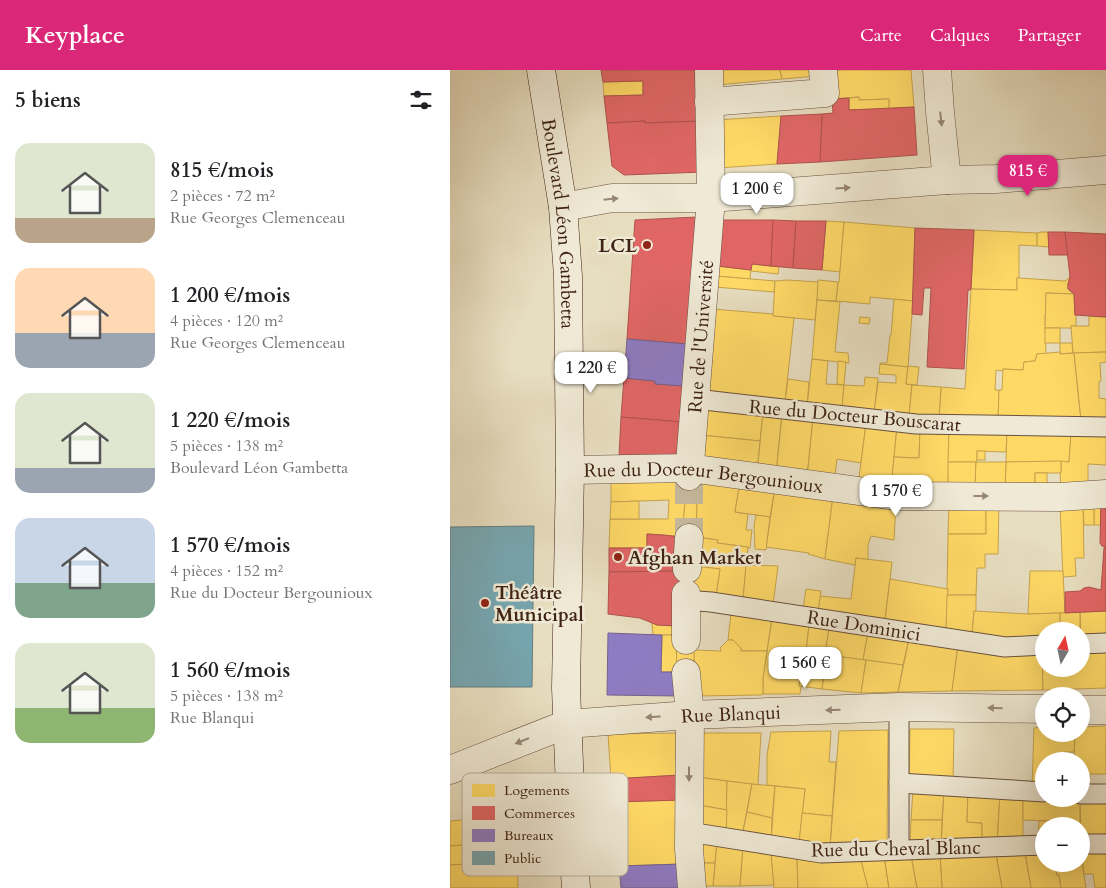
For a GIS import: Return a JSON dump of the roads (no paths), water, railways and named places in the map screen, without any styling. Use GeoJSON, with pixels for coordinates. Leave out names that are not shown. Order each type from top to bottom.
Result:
{"type":"FeatureCollection","features":[{"type":"Feature","properties":{"kind":"street","name":"Boulevard Léon Gambetta"},"geometry":{"type":"LineString","coordinates":[[541,70],[563,208],[568,276],[570,470],[566,660],[570,773]]}},
{"type":"Feature","properties":{"kind":"street","name":"Rue de l'Université"},"geometry":{"type":"LineString","coordinates":[[689,472],[711,198],[708,70]]}},
{"type":"Feature","properties":{"kind":"street"},"geometry":{"type":"LineString","coordinates":[[710,102],[825,93],[823,70]]}},
{"type":"Feature","properties":{"kind":"street"},"geometry":{"type":"LineString","coordinates":[[937,70],[947,180]]}},
{"type":"Feature","properties":{"kind":"street"},"geometry":{"type":"LineString","coordinates":[[563,208],[612,198],[711,198],[1106,170]]}},
{"type":"Feature","properties":{"kind":"street","name":"Rue du Docteur Bergounioux"},"geometry":{"type":"LineString","coordinates":[[570,470],[689,472],[896,496],[1059,497],[1106,494]]}},
{"type":"Feature","properties":{"kind":"street"},"geometry":{"type":"LineString","coordinates":[[686,640],[686,588],[689,538]]}},
{"type":"Feature","properties":{"kind":"street"},"geometry":{"type":"LineString","coordinates":[[686,673],[690,715],[689,850],[692,888]]}},
{"type":"Feature","properties":{"kind":"street","name":"Rue Blanqui"},"geometry":{"type":"LineString","coordinates":[[450,770],[567,724],[690,715],[899,707],[1035,709]]}},
{"type":"Feature","properties":{"kind":"street"},"geometry":{"type":"LineString","coordinates":[[1090,710],[1106,710]]}},
{"type":"Feature","properties":{"kind":"lane","name":"Rue du Docteur Bouscarat"},"geometry":{"type":"LineString","coordinates":[[695,399],[916,424],[1106,427]]}},
{"type":"Feature","properties":{"kind":"lane","name":"Rue Dominici"},"geometry":{"type":"LineString","coordinates":[[686,588],[711,602],[1005,646],[1035,645]]}},
{"type":"Feature","properties":{"kind":"lane"},"geometry":{"type":"LineString","coordinates":[[1090,644],[1106,643]]}},
{"type":"Feature","properties":{"kind":"lane"},"geometry":{"type":"LineString","coordinates":[[899,707],[899,850]]}},
{"type":"Feature","properties":{"kind":"lane"},"geometry":{"type":"LineString","coordinates":[[899,783],[1035,791]]}},
{"type":"Feature","properties":{"kind":"lane"},"geometry":{"type":"LineString","coordinates":[[1090,794],[1106,794]]}},
{"type":"Feature","properties":{"kind":"lane","name":"Rue du Cheval Blanc"},"geometry":{"type":"LineString","coordinates":[[689,832],[821,853],[1035,846]]}},
{"type":"Feature","properties":{"kind":"lane"},"geometry":{"type":"LineString","coordinates":[[1090,844],[1106,844]]}},
{"type":"Feature","properties":{"kind":"tunnel"},"geometry":{"type":"LineString","coordinates":[[689,476],[689,538]]}},
{"type":"Feature","properties":{"kind":"place","name":"LCL"},"geometry":{"type":"Point","coordinates":[647,245]}},
{"type":"Feature","properties":{"kind":"place","name":"Afghan Market"},"geometry":{"type":"Point","coordinates":[618,557]}},
{"type":"Feature","properties":{"kind":"place","name":"Théâtre Municipal"},"geometry":{"type":"Point","coordinates":[485,603]}}]}
